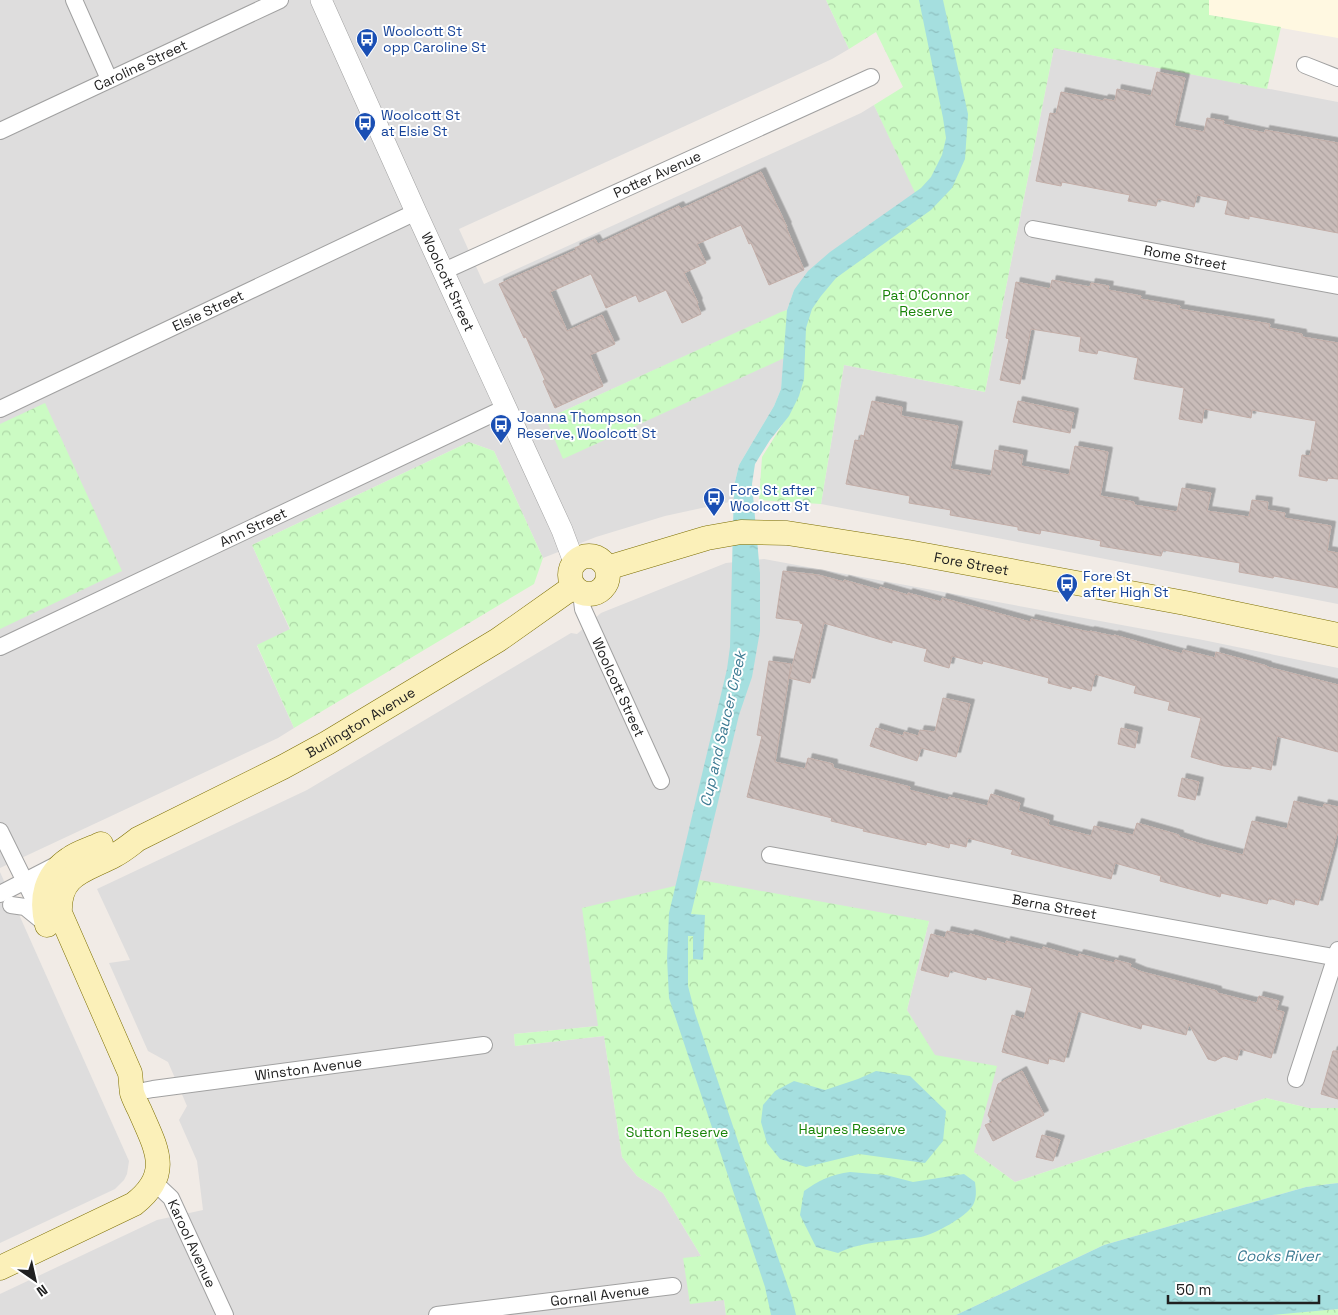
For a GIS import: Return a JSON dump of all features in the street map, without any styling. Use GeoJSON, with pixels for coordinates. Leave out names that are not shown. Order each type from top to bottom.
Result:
{"type":"FeatureCollection","features":[{"type":"Feature","properties":{"kind":"main road","name":"Fore Street"},"geometry":{"type":"LineString","coordinates":[[607,568],[706,538],[740,532],[787,533],[918,553],[1185,603],[1338,635]]}},
{"type":"Feature","properties":{"kind":"main road"},"geometry":{"type":"LineString","coordinates":[[592,556],[603,562],[607,568],[608,579],[602,589],[592,594],[577,590],[569,574],[574,562],[579,558],[592,556]]}},
{"type":"Feature","properties":{"kind":"main road","name":"Burlington Avenue"},"geometry":{"type":"LineString","coordinates":[[43,889],[63,888],[79,872],[116,855],[138,839],[326,744],[577,590]]}},
{"type":"Feature","properties":{"kind":"main road","name":"Burlington Avenue"},"geometry":{"type":"LineString","coordinates":[[43,889],[58,868],[70,858],[104,843],[138,839]]}},
{"type":"Feature","properties":{"kind":"main road"},"geometry":{"type":"LineString","coordinates":[[43,889],[46,924],[115,1080],[132,1094]]}},
{"type":"Feature","properties":{"kind":"main road"},"geometry":{"type":"LineString","coordinates":[[0,1268],[134,1204],[147,1194],[158,1172],[158,1157],[132,1094],[130,1074],[60,913],[43,889]]}},
{"type":"Feature","properties":{"kind":"street"},"geometry":{"type":"LineString","coordinates":[[74,0],[109,79]]}},
{"type":"Feature","properties":{"kind":"street","name":"Caroline Street"},"geometry":{"type":"LineString","coordinates":[[0,131],[280,0]]}},
{"type":"Feature","properties":{"kind":"street","name":"Woolcott Street"},"geometry":{"type":"LineString","coordinates":[[321,0],[562,530],[574,562]]}},
{"type":"Feature","properties":{"kind":"street"},"geometry":{"type":"LineString","coordinates":[[1304,65],[1338,78]]}},
{"type":"Feature","properties":{"kind":"street","name":"Potter Avenue"},"geometry":{"type":"LineString","coordinates":[[444,271],[870,77]]}},
{"type":"Feature","properties":{"kind":"street","name":"Elsie Street"},"geometry":{"type":"LineString","coordinates":[[0,409],[416,212]]}},
{"type":"Feature","properties":{"kind":"street","name":"Rome Street"},"geometry":{"type":"LineString","coordinates":[[1033,229],[1338,286]]}},
{"type":"Feature","properties":{"kind":"street","name":"Ann Street"},"geometry":{"type":"LineString","coordinates":[[0,647],[505,408]]}},
{"type":"Feature","properties":{"kind":"street","name":"Woolcott Street"},"geometry":{"type":"LineString","coordinates":[[577,590],[583,609],[661,781]]}},
{"type":"Feature","properties":{"kind":"street"},"geometry":{"type":"LineString","coordinates":[[0,831],[43,889]]}},
{"type":"Feature","properties":{"kind":"street","name":"Berna Street"},"geometry":{"type":"LineString","coordinates":[[770,855],[1337,955]]}},
{"type":"Feature","properties":{"kind":"street","name":"Burlington Avenue"},"geometry":{"type":"LineString","coordinates":[[4,903],[43,889]]}},
{"type":"Feature","properties":{"kind":"street","name":"Burlington Avenue"},"geometry":{"type":"LineString","coordinates":[[4,903],[25,907],[46,924]]}},
{"type":"Feature","properties":{"kind":"street"},"geometry":{"type":"LineString","coordinates":[[1296,1080],[1337,955]]}},
{"type":"Feature","properties":{"kind":"street","name":"Winston Avenue"},"geometry":{"type":"LineString","coordinates":[[132,1094],[152,1089],[484,1045]]}},
{"type":"Feature","properties":{"kind":"street","name":"Karool Avenue"},"geometry":{"type":"LineString","coordinates":[[154,1182],[171,1198],[224,1315]]}},
{"type":"Feature","properties":{"kind":"street","name":"Gornall Avenue"},"geometry":{"type":"LineString","coordinates":[[437,1315],[673,1286]]}},
{"type":"Feature","properties":{"kind":"shaded area"},"geometry":{"type":"Polygon","coordinates":[[[0,0],[826,0],[849,49],[832,59],[459,229],[484,284],[861,113],[874,105],[916,192],[794,290],[787,310],[546,419],[784,358],[781,389],[774,406],[739,465],[734,486],[734,501],[665,516],[596,537],[543,558],[494,451],[469,442],[252,545],[290,630],[257,646],[294,728],[278,738],[0,868],[0,0]]]}},
{"type":"Feature","properties":{"kind":"shaded area"},"geometry":{"type":"Polygon","coordinates":[[[1209,0],[1338,0],[1338,38],[1209,15],[1209,0]]]}},
{"type":"Feature","properties":{"kind":"shaded area"},"geometry":{"type":"Polygon","coordinates":[[[1054,48],[1338,102],[1338,604],[821,504],[844,365],[985,392],[1054,48]]]}},
{"type":"Feature","properties":{"kind":"shaded area"},"geometry":{"type":"Polygon","coordinates":[[[764,559],[1203,640],[1338,668],[1338,1109],[1309,1108],[1266,1098],[1015,1182],[974,1152],[907,1010],[929,921],[598,1026],[514,1034],[515,1046],[604,1036],[622,1157],[637,1176],[663,1193],[701,1256],[724,1300],[726,1315],[0,1315],[0,1294],[157,1220],[203,1210],[197,1161],[179,1120],[187,1106],[168,1062],[148,1051],[109,963],[130,960],[97,889],[307,790],[571,633],[577,634],[601,613],[726,563],[764,559]]]}},
{"type":"Feature","properties":{"kind":"shaded area"},"geometry":{"type":"Polygon","coordinates":[[[0,872],[129,1161],[124,1180],[115,1189],[0,1243],[0,872]]]}},
{"type":"Feature","properties":{"kind":"green space","name":"Pat O'Connor Reserve"},"geometry":{"type":"Polygon","coordinates":[[[826,0],[1209,0],[1209,15],[1281,27],[1267,89],[1054,48],[985,392],[844,365],[821,504],[759,500],[762,457],[789,414],[804,349],[563,459],[546,419],[781,312],[811,306],[833,276],[924,212],[874,105],[903,87],[876,32],[849,49],[826,0]]]}},
{"type":"Feature","properties":{"kind":"green space"},"geometry":{"type":"Polygon","coordinates":[[[45,403],[122,571],[0,629],[0,424],[45,403]]]}},
{"type":"Feature","properties":{"kind":"green space"},"geometry":{"type":"Polygon","coordinates":[[[469,442],[494,451],[543,558],[534,584],[294,728],[257,645],[290,629],[252,545],[469,442]]]}},
{"type":"Feature","properties":{"kind":"green space"},"geometry":{"type":"Polygon","coordinates":[[[700,880],[929,921],[907,1010],[935,1055],[997,1066],[974,1152],[1015,1182],[1266,1098],[1309,1108],[1338,1108],[1338,1183],[1306,1187],[1104,1245],[956,1315],[726,1315],[724,1300],[690,1304],[683,1258],[701,1256],[663,1193],[637,1176],[622,1157],[604,1036],[515,1046],[514,1034],[598,1026],[582,908],[700,880]]]}},
{"type":"Feature","properties":{"kind":"green space"},"geometry":{"type":"Polygon","coordinates":[[[1338,1309],[1338,1315],[1272,1315],[1276,1314],[1338,1309]]]}},
{"type":"Feature","properties":{"kind":"water","name":"Cup and Saucer Creek"},"geometry":{"type":"Polygon","coordinates":[[[919,0],[943,0],[968,114],[965,159],[952,188],[931,210],[836,278],[812,309],[806,328],[804,379],[799,396],[789,416],[770,440],[755,464],[752,484],[760,573],[760,631],[752,677],[739,715],[691,914],[705,915],[703,960],[693,959],[693,936],[688,936],[688,986],[695,1013],[792,1298],[796,1315],[771,1315],[765,1287],[669,998],[667,958],[669,913],[727,669],[730,647],[734,486],[739,465],[774,406],[781,389],[787,310],[794,290],[808,271],[830,252],[921,188],[931,177],[942,155],[946,138],[919,0]]]}},
{"type":"Feature","properties":{"kind":"water"},"geometry":{"type":"Polygon","coordinates":[[[876,1071],[910,1076],[946,1111],[943,1141],[925,1163],[859,1154],[806,1167],[780,1159],[767,1143],[761,1122],[763,1105],[775,1091],[794,1081],[825,1090],[876,1071]]]}},
{"type":"Feature","properties":{"kind":"water"},"geometry":{"type":"Polygon","coordinates":[[[850,1172],[886,1175],[913,1182],[964,1174],[975,1182],[975,1200],[964,1215],[942,1229],[921,1237],[858,1246],[838,1253],[816,1247],[800,1215],[804,1191],[826,1178],[850,1172]]]}},
{"type":"Feature","properties":{"kind":"water","name":"Cooks River"},"geometry":{"type":"Polygon","coordinates":[[[1338,1183],[1338,1309],[1272,1315],[956,1315],[1104,1245],[1306,1187],[1338,1183]]]}},
{"type":"Feature","properties":{"kind":"building"},"geometry":{"type":"Polygon","coordinates":[[[1157,72],[1185,78],[1174,126],[1204,132],[1207,118],[1224,121],[1223,124],[1265,133],[1265,130],[1338,143],[1338,233],[1249,216],[1249,219],[1225,214],[1228,201],[1197,195],[1194,207],[1158,199],[1156,206],[1128,201],[1130,195],[1062,182],[1061,186],[1036,181],[1050,113],[1056,114],[1061,92],[1103,101],[1104,99],[1115,101],[1117,89],[1151,96],[1157,72]]]}},
{"type":"Feature","properties":{"kind":"building"},"geometry":{"type":"Polygon","coordinates":[[[761,172],[787,227],[804,270],[769,285],[741,225],[697,244],[706,263],[684,273],[701,314],[682,323],[666,290],[639,302],[636,295],[606,308],[591,274],[550,292],[567,331],[602,315],[615,344],[590,355],[603,386],[555,408],[526,337],[524,338],[499,284],[576,250],[575,248],[595,239],[598,244],[679,206],[681,209],[761,172]]]}},
{"type":"Feature","properties":{"kind":"building"},"geometry":{"type":"Polygon","coordinates":[[[1052,280],[1090,287],[1091,283],[1109,286],[1108,290],[1141,296],[1140,299],[1180,306],[1179,309],[1270,324],[1269,328],[1302,334],[1302,337],[1338,343],[1338,479],[1328,478],[1327,481],[1299,476],[1302,455],[1310,456],[1316,421],[1252,410],[1251,418],[1204,409],[1202,423],[1179,419],[1184,388],[1134,379],[1138,358],[1098,350],[1097,354],[1079,351],[1081,337],[1031,329],[1020,384],[1000,380],[1009,339],[1006,338],[1016,282],[1050,289],[1052,280]]]}},
{"type":"Feature","properties":{"kind":"building"},"geometry":{"type":"Polygon","coordinates":[[[872,401],[902,407],[901,416],[958,426],[950,469],[991,476],[995,450],[1023,455],[1021,466],[1069,475],[1075,446],[1108,452],[1100,496],[1134,502],[1134,505],[1177,512],[1182,488],[1211,493],[1207,511],[1249,517],[1252,500],[1268,502],[1267,510],[1285,513],[1284,518],[1331,526],[1327,551],[1338,553],[1338,588],[1274,576],[1273,578],[1239,572],[1240,563],[1163,550],[1161,556],[1100,546],[1101,541],[1041,530],[1040,534],[1018,530],[1018,527],[950,515],[951,510],[909,503],[910,496],[846,484],[855,440],[860,441],[861,435],[864,436],[872,401]]]}},
{"type":"Feature","properties":{"kind":"building"},"geometry":{"type":"Polygon","coordinates":[[[1018,401],[1074,413],[1070,433],[1013,422],[1018,401]]]}},
{"type":"Feature","properties":{"kind":"building"},"geometry":{"type":"Polygon","coordinates":[[[783,571],[818,575],[844,582],[844,580],[879,590],[880,587],[941,602],[942,598],[1030,622],[1031,619],[1089,632],[1114,635],[1182,654],[1183,650],[1215,658],[1216,652],[1338,685],[1338,752],[1277,736],[1271,770],[1251,766],[1251,769],[1224,766],[1191,757],[1201,718],[1168,710],[1170,702],[1134,693],[1136,686],[1095,674],[1091,691],[1072,686],[1071,689],[1048,683],[1049,678],[983,661],[982,664],[952,656],[949,668],[924,661],[927,649],[892,640],[892,643],[824,623],[810,683],[789,678],[803,624],[800,621],[776,618],[783,571]]]}},
{"type":"Feature","properties":{"kind":"building"},"geometry":{"type":"Polygon","coordinates":[[[769,661],[791,664],[775,762],[805,769],[808,758],[833,764],[833,768],[910,787],[909,790],[948,800],[949,797],[987,806],[991,794],[1020,803],[1018,811],[1049,820],[1048,825],[1091,836],[1094,826],[1133,835],[1137,823],[1179,835],[1179,837],[1201,844],[1243,855],[1252,821],[1287,829],[1294,801],[1323,808],[1324,804],[1338,807],[1338,830],[1318,905],[1295,899],[1294,905],[1269,898],[1267,904],[1221,893],[1220,897],[1160,881],[1161,876],[1115,863],[1111,879],[1011,854],[1013,850],[968,838],[966,847],[950,843],[949,848],[927,842],[926,845],[863,831],[864,829],[831,821],[832,818],[747,797],[762,736],[757,735],[769,661]]]}},
{"type":"Feature","properties":{"kind":"building"},"geometry":{"type":"Polygon","coordinates":[[[943,698],[970,704],[956,757],[921,748],[917,761],[870,746],[876,728],[903,736],[904,732],[918,736],[920,730],[935,732],[943,698]]]}},
{"type":"Feature","properties":{"kind":"building"},"geometry":{"type":"Polygon","coordinates":[[[1121,728],[1138,732],[1135,748],[1118,744],[1121,728]]]}},
{"type":"Feature","properties":{"kind":"building"},"geometry":{"type":"Polygon","coordinates":[[[1182,778],[1199,782],[1195,800],[1178,796],[1182,778]]]}},
{"type":"Feature","properties":{"kind":"building"},"geometry":{"type":"Polygon","coordinates":[[[947,931],[969,936],[970,934],[1006,944],[1006,941],[1042,950],[1043,947],[1078,957],[1079,954],[1114,963],[1115,960],[1131,964],[1130,967],[1142,972],[1257,1003],[1259,996],[1279,1001],[1276,1010],[1284,1012],[1271,1058],[1240,1049],[1237,1060],[1224,1056],[1215,1061],[1208,1059],[1189,1024],[1186,1035],[1142,1024],[1141,1029],[1078,1011],[1064,1062],[1049,1058],[1048,1064],[1002,1052],[1012,1015],[1024,1019],[1032,988],[987,977],[986,980],[950,970],[948,977],[921,970],[931,934],[945,938],[947,931]]]}},
{"type":"Feature","properties":{"kind":"building"},"geometry":{"type":"Polygon","coordinates":[[[1333,1051],[1338,1051],[1338,1099],[1321,1094],[1333,1051]]]}},
{"type":"Feature","properties":{"kind":"building"},"geometry":{"type":"Polygon","coordinates":[[[1022,1071],[1044,1115],[993,1141],[985,1125],[992,1122],[988,1115],[998,1084],[1022,1071]]]}},
{"type":"Feature","properties":{"kind":"building"},"geometry":{"type":"Polygon","coordinates":[[[1042,1135],[1060,1140],[1053,1161],[1036,1157],[1042,1135]]]}},
{"type":"Feature","properties":{"kind":"place","name":"Woolcott St opp Caroline St"},"geometry":{"type":"Point","coordinates":[367,58]}},
{"type":"Feature","properties":{"kind":"place","name":"Woolcott St at Elsie St"},"geometry":{"type":"Point","coordinates":[365,142]}},
{"type":"Feature","properties":{"kind":"place","name":"Joanna Thompson Reserve, Woolcott St"},"geometry":{"type":"Point","coordinates":[501,444]}},
{"type":"Feature","properties":{"kind":"place","name":"Fore St after Woolcott St"},"geometry":{"type":"Point","coordinates":[714,517]}},
{"type":"Feature","properties":{"kind":"place","name":"Fore St after High St"},"geometry":{"type":"Point","coordinates":[1067,603]}},
{"type":"Feature","properties":{"kind":"park label","name":"Haynes Reserve"},"geometry":{"type":"Point","coordinates":[852,1129]}},
{"type":"Feature","properties":{"kind":"park label","name":"Sutton Reserve"},"geometry":{"type":"Point","coordinates":[677,1132]}}]}
